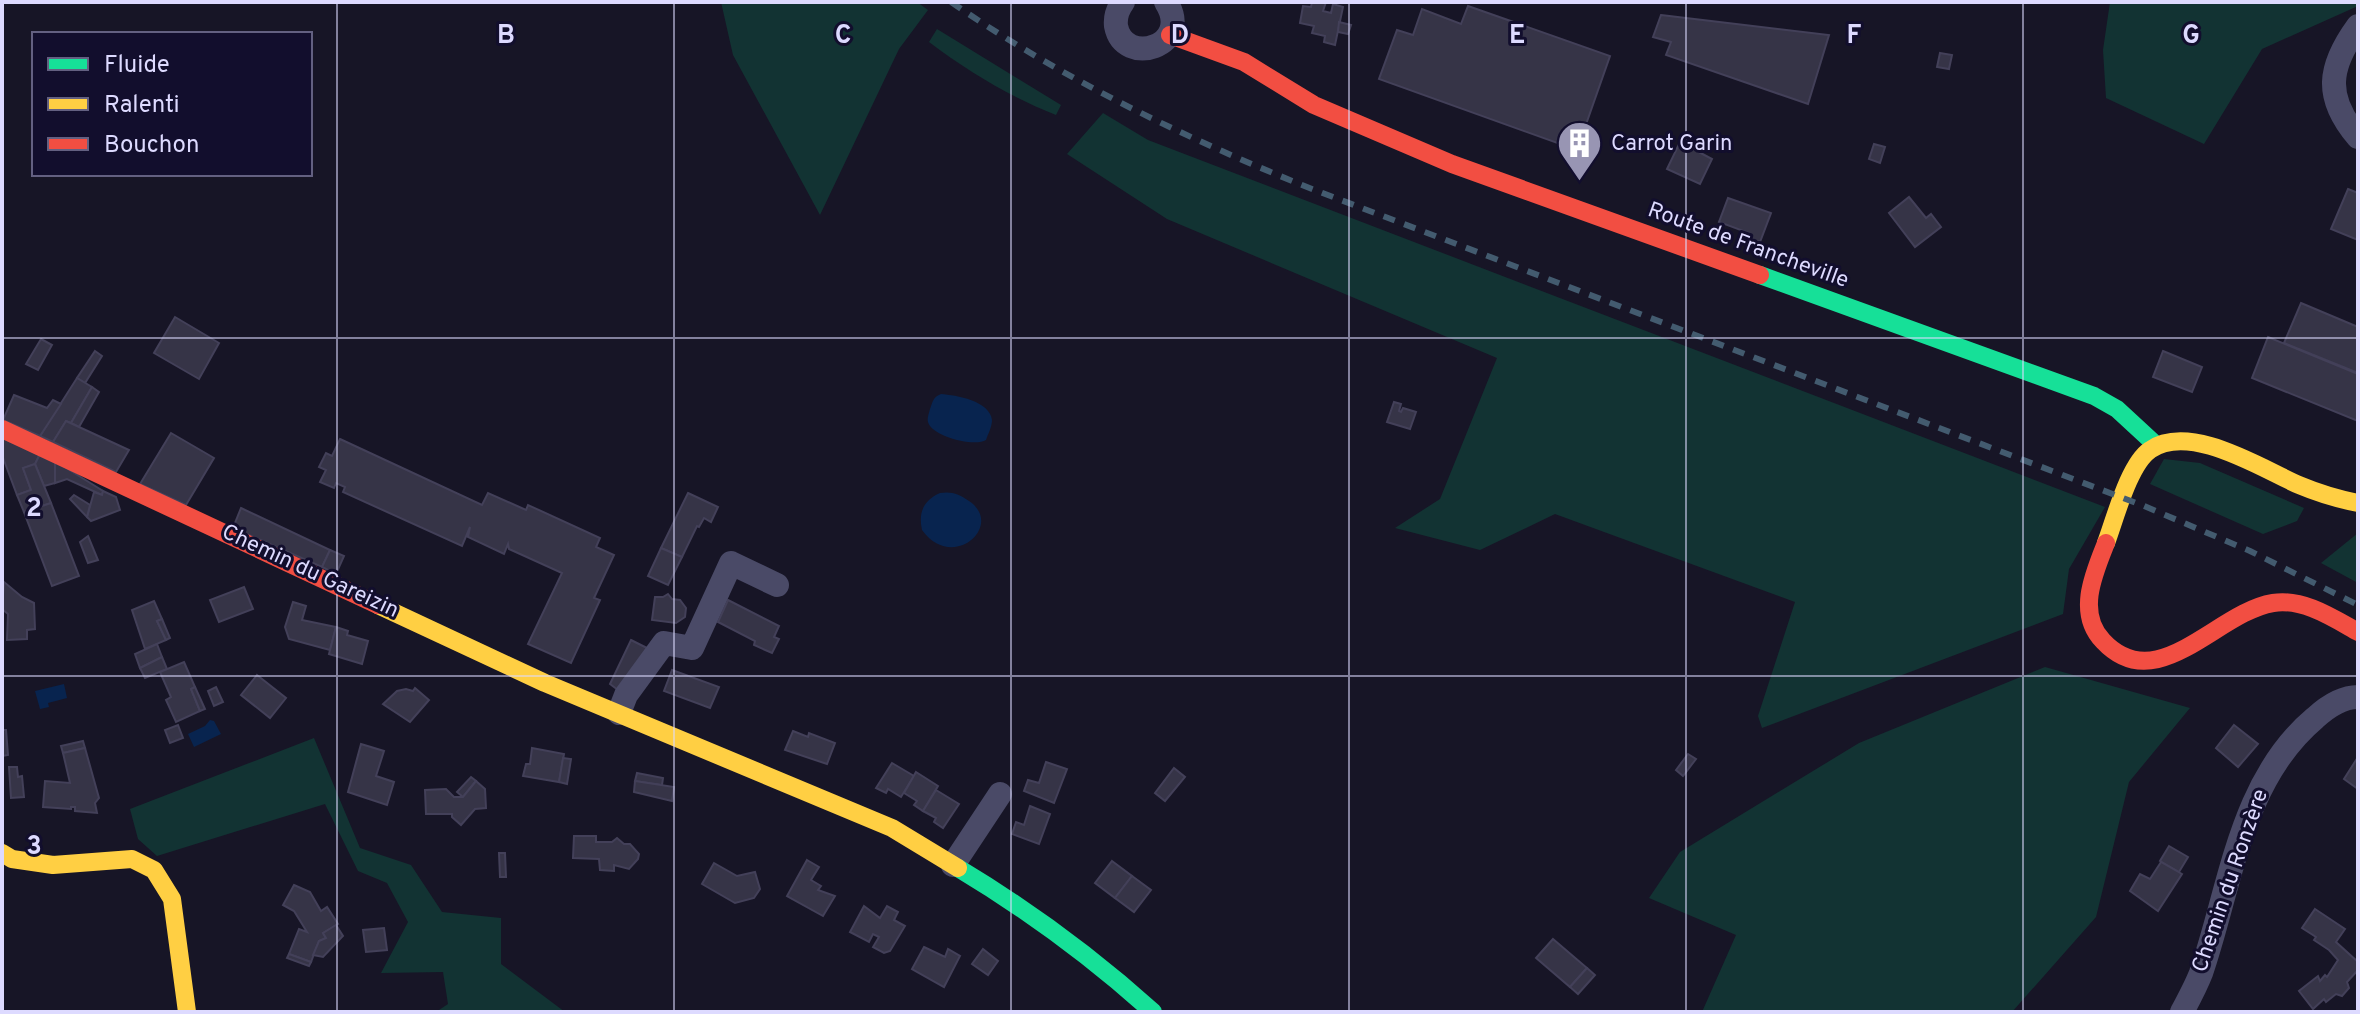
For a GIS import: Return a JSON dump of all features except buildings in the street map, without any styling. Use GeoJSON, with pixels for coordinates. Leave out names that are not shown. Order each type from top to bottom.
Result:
{"type":"FeatureCollection","features":[{"type":"Feature","properties":{"kind":"street"},"geometry":{"type":"LineString","coordinates":[[1123,2],[1116,14],[1116,24],[1123,40],[1147,49],[1164,42],[1170,35],[1173,18],[1166,2]]}},
{"type":"Feature","properties":{"kind":"street"},"geometry":{"type":"LineString","coordinates":[[2358,26],[2341,49],[2332,85],[2343,119],[2358,137]]}},
{"type":"Feature","properties":{"kind":"street","name":"Route de Francheville"},"geometry":{"type":"LineString","coordinates":[[1170,35],[1244,62],[1314,105],[1452,164],[2094,396],[2117,409],[2156,445]]}},
{"type":"Feature","properties":{"kind":"street","name":"Chemin du Gareizin"},"geometry":{"type":"LineString","coordinates":[[2,429],[545,683],[892,828],[1013,901],[1113,976],[1153,1012]]}},
{"type":"Feature","properties":{"kind":"street"},"geometry":{"type":"LineString","coordinates":[[2358,503],[2319,493],[2204,444],[2173,441],[2156,445],[2138,461],[2091,581],[2088,600],[2091,620],[2105,644],[2129,658],[2157,660],[2186,649],[2243,613],[2274,603],[2309,607],[2358,632]]}},
{"type":"Feature","properties":{"kind":"street"},"geometry":{"type":"LineString","coordinates":[[619,713],[626,695],[664,643],[692,648],[731,563],[777,585]]}},
{"type":"Feature","properties":{"kind":"street","name":"Chemin du Ronzère"},"geometry":{"type":"LineString","coordinates":[[2182,1012],[2200,975],[2245,825],[2270,769],[2303,728],[2325,709],[2338,701],[2358,697]]}},
{"type":"Feature","properties":{"kind":"street"},"geometry":{"type":"LineString","coordinates":[[953,865],[1000,794]]}},
{"type":"Feature","properties":{"kind":"street"},"geometry":{"type":"LineString","coordinates":[[2,853],[12,859],[53,865],[132,859],[154,870],[172,899],[187,1012]]}},
{"type":"Feature","properties":{"kind":"green space"},"geometry":{"type":"Polygon","coordinates":[[[721,2],[917,2],[928,10],[899,49],[820,215],[733,55],[721,2]]]}},
{"type":"Feature","properties":{"kind":"green space"},"geometry":{"type":"Polygon","coordinates":[[[2110,2],[2358,2],[2358,6],[2262,49],[2204,144],[2106,98],[2103,50],[2110,2]]]}},
{"type":"Feature","properties":{"kind":"green space"},"geometry":{"type":"Polygon","coordinates":[[[937,29],[1061,105],[1056,115],[1006,92],[944,53],[929,42],[937,29]]]}},
{"type":"Feature","properties":{"kind":"green space"},"geometry":{"type":"Polygon","coordinates":[[[1103,113],[1148,140],[2105,507],[2069,569],[2063,614],[1762,728],[1758,716],[1795,602],[1555,514],[1480,550],[1395,528],[1440,499],[1497,358],[1167,219],[1067,154],[1103,113]]]}},
{"type":"Feature","properties":{"kind":"green space"},"geometry":{"type":"Polygon","coordinates":[[[2164,459],[2200,463],[2304,508],[2297,521],[2263,534],[2150,484],[2164,459]]]}},
{"type":"Feature","properties":{"kind":"green space"},"geometry":{"type":"Polygon","coordinates":[[[2358,533],[2358,583],[2321,563],[2358,533]]]}},
{"type":"Feature","properties":{"kind":"green space"},"geometry":{"type":"Polygon","coordinates":[[[2045,667],[2190,708],[2129,782],[2096,917],[2012,1012],[1702,1012],[1736,935],[1649,898],[1680,852],[1859,743],[2045,667]]]}},
{"type":"Feature","properties":{"kind":"green space"},"geometry":{"type":"Polygon","coordinates":[[[314,738],[360,848],[411,865],[442,912],[501,918],[501,964],[565,1012],[436,1012],[448,1004],[443,972],[381,973],[408,922],[387,883],[358,871],[325,804],[157,856],[138,839],[130,809],[314,738]]]}},
{"type":"Feature","properties":{"kind":"water"},"geometry":{"type":"Polygon","coordinates":[[[941,394],[971,400],[990,413],[991,428],[986,440],[973,442],[954,439],[931,427],[928,420],[930,409],[935,398],[941,394]]]}},
{"type":"Feature","properties":{"kind":"water"},"geometry":{"type":"Polygon","coordinates":[[[940,493],[959,495],[979,511],[981,522],[971,541],[947,547],[934,542],[922,530],[924,507],[940,493]]]}},
{"type":"Feature","properties":{"kind":"water"},"geometry":{"type":"Polygon","coordinates":[[[64,684],[67,698],[48,703],[49,707],[40,709],[35,691],[64,684]]]}},
{"type":"Feature","properties":{"kind":"water"},"geometry":{"type":"Polygon","coordinates":[[[210,720],[214,721],[221,734],[194,747],[188,734],[210,720]]]}},
{"type":"Feature","properties":{"kind":"railway"},"geometry":{"type":"LineString","coordinates":[[951,2],[1081,82],[1265,170],[2144,506],[2250,551],[2358,605]]}},
{"type":"Feature","properties":{"kind":"traffic: fast"},"geometry":{"type":"LineString","coordinates":[[1760,275],[2094,396],[2117,409],[2156,445]]}},
{"type":"Feature","properties":{"kind":"traffic: fast"},"geometry":{"type":"LineString","coordinates":[[958,868],[1059,936],[1153,1012]]}},
{"type":"Feature","properties":{"kind":"traffic: slow"},"geometry":{"type":"LineString","coordinates":[[2106,543],[2136,467],[2150,450],[2166,443],[2185,441],[2226,451],[2306,488],[2358,503]]}},
{"type":"Feature","properties":{"kind":"traffic: slow"},"geometry":{"type":"LineString","coordinates":[[378,605],[545,683],[892,828],[958,868]]}},
{"type":"Feature","properties":{"kind":"traffic: slow"},"geometry":{"type":"LineString","coordinates":[[2,853],[12,859],[53,865],[132,859],[154,870],[172,899],[187,1012]]}},
{"type":"Feature","properties":{"kind":"traffic: jam"},"geometry":{"type":"LineString","coordinates":[[1170,35],[1244,62],[1314,105],[1452,164],[1760,275]]}},
{"type":"Feature","properties":{"kind":"traffic: jam"},"geometry":{"type":"LineString","coordinates":[[2,429],[378,605]]}},
{"type":"Feature","properties":{"kind":"traffic: jam"},"geometry":{"type":"LineString","coordinates":[[2106,543],[2090,593],[2090,618],[2103,641],[2124,656],[2144,661],[2166,657],[2230,621],[2273,603],[2306,606],[2358,632]]}},
{"type":"Feature","properties":{"kind":"place","name":"Carrot Garin"},"geometry":{"type":"Point","coordinates":[1580,183]}}]}
